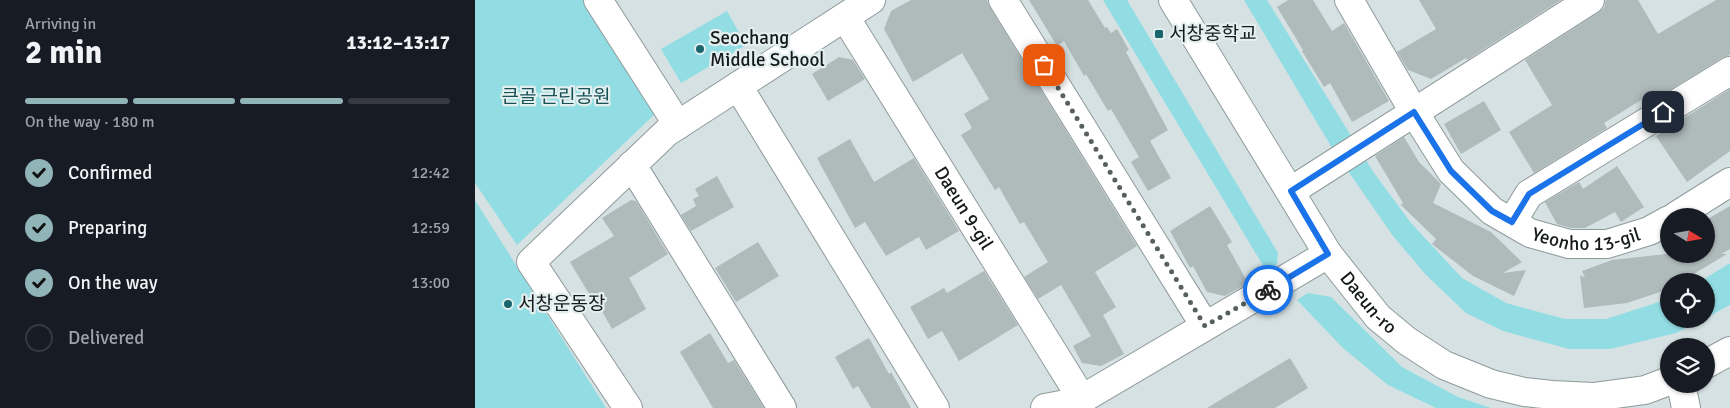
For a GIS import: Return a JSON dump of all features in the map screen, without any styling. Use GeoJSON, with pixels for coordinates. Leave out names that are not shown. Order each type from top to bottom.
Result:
{"type":"FeatureCollection","features":[{"type":"Feature","properties":{"kind":"street"},"geometry":{"type":"LineString","coordinates":[[628,408],[531,262],[667,132],[871,0]]}},
{"type":"Feature","properties":{"kind":"street"},"geometry":{"type":"LineString","coordinates":[[1003,0],[1205,326]]}},
{"type":"Feature","properties":{"kind":"street","name":"Daeun-ro"},"geometry":{"type":"LineString","coordinates":[[1173,0],[1328,254],[1378,317],[1407,341],[1444,364],[1491,384],[1524,392],[1593,397],[1645,390],[1660,384]]}},
{"type":"Feature","properties":{"kind":"street"},"geometry":{"type":"LineString","coordinates":[[1291,191],[1589,0]]}},
{"type":"Feature","properties":{"kind":"street"},"geometry":{"type":"LineString","coordinates":[[597,1],[678,125]]}},
{"type":"Feature","properties":{"kind":"street","name":"Yeonho 13-gil"},"geometry":{"type":"LineString","coordinates":[[1353,1],[1414,112],[1451,171],[1492,211],[1530,232],[1569,244],[1607,244],[1649,231],[1660,225]]}},
{"type":"Feature","properties":{"kind":"street","name":"Daeun 9-gil"},"geometry":{"type":"LineString","coordinates":[[845,17],[1080,403]]}},
{"type":"Feature","properties":{"kind":"street"},"geometry":{"type":"LineString","coordinates":[[1512,222],[1529,194],[1730,71]]}},
{"type":"Feature","properties":{"kind":"street"},"geometry":{"type":"LineString","coordinates":[[738,86],[935,408]]}},
{"type":"Feature","properties":{"kind":"street"},"geometry":{"type":"LineString","coordinates":[[632,165],[782,408]]}},
{"type":"Feature","properties":{"kind":"street"},"geometry":{"type":"LineString","coordinates":[[1689,208],[1730,182]]}},
{"type":"Feature","properties":{"kind":"street"},"geometry":{"type":"LineString","coordinates":[[1045,408],[1080,403],[1205,326],[1328,254]]}},
{"type":"Feature","properties":{"kind":"street"},"geometry":{"type":"LineString","coordinates":[[1715,359],[1730,351]]}},
{"type":"Feature","properties":{"kind":"street"},"geometry":{"type":"LineString","coordinates":[[1683,393],[1686,408]]}},
{"type":"Feature","properties":{"kind":"green space","name":"큰골 근린공원"},"geometry":{"type":"Polygon","coordinates":[[[475,0],[582,0],[600,10],[654,103],[653,116],[517,245],[475,183],[475,0]]]}},
{"type":"Feature","properties":{"kind":"green space"},"geometry":{"type":"Polygon","coordinates":[[[1103,0],[1127,0],[1278,253],[1277,264],[1267,272],[1103,0]]]}},
{"type":"Feature","properties":{"kind":"green space"},"geometry":{"type":"Polygon","coordinates":[[[1244,0],[1267,0],[1374,173],[1411,223],[1462,278],[1506,303],[1565,319],[1606,319],[1660,302],[1660,328],[1686,328],[1676,333],[1610,349],[1569,349],[1503,331],[1466,313],[1427,276],[1393,236],[1332,148],[1244,0]]]}},
{"type":"Feature","properties":{"kind":"green space"},"geometry":{"type":"Polygon","coordinates":[[[727,11],[746,45],[681,83],[661,49],[727,11]]]}},
{"type":"Feature","properties":{"kind":"green space","name":"서창운동장"},"geometry":{"type":"Polygon","coordinates":[[[475,200],[606,408],[475,408],[475,200]]]}},
{"type":"Feature","properties":{"kind":"green space"},"geometry":{"type":"Polygon","coordinates":[[[1730,263],[1730,305],[1715,313],[1715,273],[1730,263]]]}},
{"type":"Feature","properties":{"kind":"green space"},"geometry":{"type":"Polygon","coordinates":[[[1308,293],[1331,297],[1402,367],[1458,397],[1491,408],[1436,408],[1388,385],[1343,348],[1297,300],[1308,293]]]}},
{"type":"Feature","properties":{"kind":"building"},"geometry":{"type":"Polygon","coordinates":[[[911,0],[987,0],[990,8],[1137,246],[1095,272],[1116,307],[1103,315],[1124,354],[1101,366],[1082,363],[1073,346],[1091,336],[1061,285],[1038,299],[1024,277],[1048,262],[1024,222],[1020,224],[999,187],[995,190],[961,135],[972,128],[964,114],[989,99],[962,53],[913,82],[884,29],[891,11],[911,0]]]}},
{"type":"Feature","properties":{"kind":"building"},"geometry":{"type":"Polygon","coordinates":[[[1029,0],[1088,0],[1105,28],[1107,27],[1111,33],[1117,29],[1129,50],[1126,52],[1168,130],[1150,141],[1171,178],[1148,191],[1131,162],[1139,157],[1111,109],[1108,111],[1086,74],[1084,76],[1064,41],[1057,46],[1029,0]]]}},
{"type":"Feature","properties":{"kind":"building"},"geometry":{"type":"Polygon","coordinates":[[[1288,0],[1313,0],[1332,31],[1344,23],[1389,101],[1352,122],[1330,83],[1324,87],[1277,7],[1288,0]]]}},
{"type":"Feature","properties":{"kind":"building"},"geometry":{"type":"Polygon","coordinates":[[[1419,0],[1561,0],[1467,60],[1466,58],[1431,79],[1408,70],[1397,52],[1436,29],[1419,0]]]}},
{"type":"Feature","properties":{"kind":"building"},"geometry":{"type":"Polygon","coordinates":[[[1606,0],[1638,0],[1658,34],[1716,0],[1730,0],[1730,55],[1657,98],[1654,92],[1604,123],[1607,128],[1534,173],[1509,132],[1552,105],[1525,60],[1598,13],[1604,8],[1606,0]]]}},
{"type":"Feature","properties":{"kind":"building"},"geometry":{"type":"Polygon","coordinates":[[[839,57],[853,60],[865,79],[828,101],[812,74],[839,57]]]}},
{"type":"Feature","properties":{"kind":"building"},"geometry":{"type":"Polygon","coordinates":[[[1730,89],[1730,151],[1687,182],[1656,136],[1730,89]]]}},
{"type":"Feature","properties":{"kind":"building"},"geometry":{"type":"Polygon","coordinates":[[[1484,101],[1501,130],[1461,154],[1444,124],[1484,101]]]}},
{"type":"Feature","properties":{"kind":"building"},"geometry":{"type":"Polygon","coordinates":[[[1404,137],[1419,162],[1441,184],[1433,203],[1491,232],[1522,262],[1503,273],[1526,270],[1514,296],[1473,276],[1432,244],[1436,239],[1401,205],[1403,203],[1375,156],[1404,137]]]}},
{"type":"Feature","properties":{"kind":"building"},"geometry":{"type":"Polygon","coordinates":[[[850,139],[874,182],[914,158],[959,231],[926,250],[919,237],[886,256],[865,222],[855,228],[817,158],[850,139]]]}},
{"type":"Feature","properties":{"kind":"building"},"geometry":{"type":"Polygon","coordinates":[[[1617,166],[1644,207],[1621,222],[1615,212],[1585,228],[1571,228],[1557,224],[1545,202],[1579,182],[1583,189],[1617,166]]]}},
{"type":"Feature","properties":{"kind":"building"},"geometry":{"type":"Polygon","coordinates":[[[717,176],[734,207],[691,231],[681,215],[696,206],[693,199],[699,196],[695,189],[717,176]]]}},
{"type":"Feature","properties":{"kind":"building"},"geometry":{"type":"Polygon","coordinates":[[[631,200],[636,201],[668,254],[629,278],[646,309],[612,329],[593,295],[591,297],[570,262],[614,236],[602,218],[631,200]]]}},
{"type":"Feature","properties":{"kind":"building"},"geometry":{"type":"Polygon","coordinates":[[[1210,206],[1232,242],[1227,245],[1248,283],[1225,296],[1207,292],[1193,266],[1190,268],[1170,231],[1210,206]]]}},
{"type":"Feature","properties":{"kind":"building"},"geometry":{"type":"Polygon","coordinates":[[[1730,206],[1730,249],[1721,254],[1727,254],[1715,261],[1715,215],[1730,206]]]}},
{"type":"Feature","properties":{"kind":"building"},"geometry":{"type":"Polygon","coordinates":[[[758,242],[779,276],[736,302],[715,268],[758,242]]]}},
{"type":"Feature","properties":{"kind":"building"},"geometry":{"type":"Polygon","coordinates":[[[1660,255],[1660,263],[1712,263],[1695,273],[1660,273],[1660,292],[1627,303],[1584,308],[1580,275],[1585,278],[1582,271],[1612,260],[1660,255]]]}},
{"type":"Feature","properties":{"kind":"building"},"geometry":{"type":"Polygon","coordinates":[[[984,271],[1018,325],[959,361],[942,331],[928,339],[910,307],[944,288],[947,293],[984,271]]]}},
{"type":"Feature","properties":{"kind":"building"},"geometry":{"type":"Polygon","coordinates":[[[710,333],[728,363],[734,360],[764,408],[713,408],[680,352],[710,333]]]}},
{"type":"Feature","properties":{"kind":"building"},"geometry":{"type":"Polygon","coordinates":[[[869,338],[911,408],[871,408],[858,386],[853,389],[835,357],[869,338]]]}},
{"type":"Feature","properties":{"kind":"building"},"geometry":{"type":"Polygon","coordinates":[[[1290,358],[1308,388],[1275,408],[1207,408],[1290,358]]]}},
{"type":"Feature","properties":{"kind":"way so far"},"geometry":{"type":"LineString","coordinates":[[1044,65],[1205,326],[1268,290]]}},
{"type":"Feature","properties":{"kind":"place","name":"서창중학교"},"geometry":{"type":"Point","coordinates":[1159,34]}},
{"type":"Feature","properties":{"kind":"place","name":"Seochang Middle School"},"geometry":{"type":"Point","coordinates":[700,49]}},
{"type":"Feature","properties":{"kind":"place","name":"서창운동장"},"geometry":{"type":"Point","coordinates":[508,304]}},
{"type":"Feature","properties":{"kind":"route"},"geometry":{"type":"LineString","coordinates":[[1268,290],[1328,254],[1291,191],[1414,112],[1451,171],[1492,211],[1512,222],[1529,194],[1663,112]]}}]}
